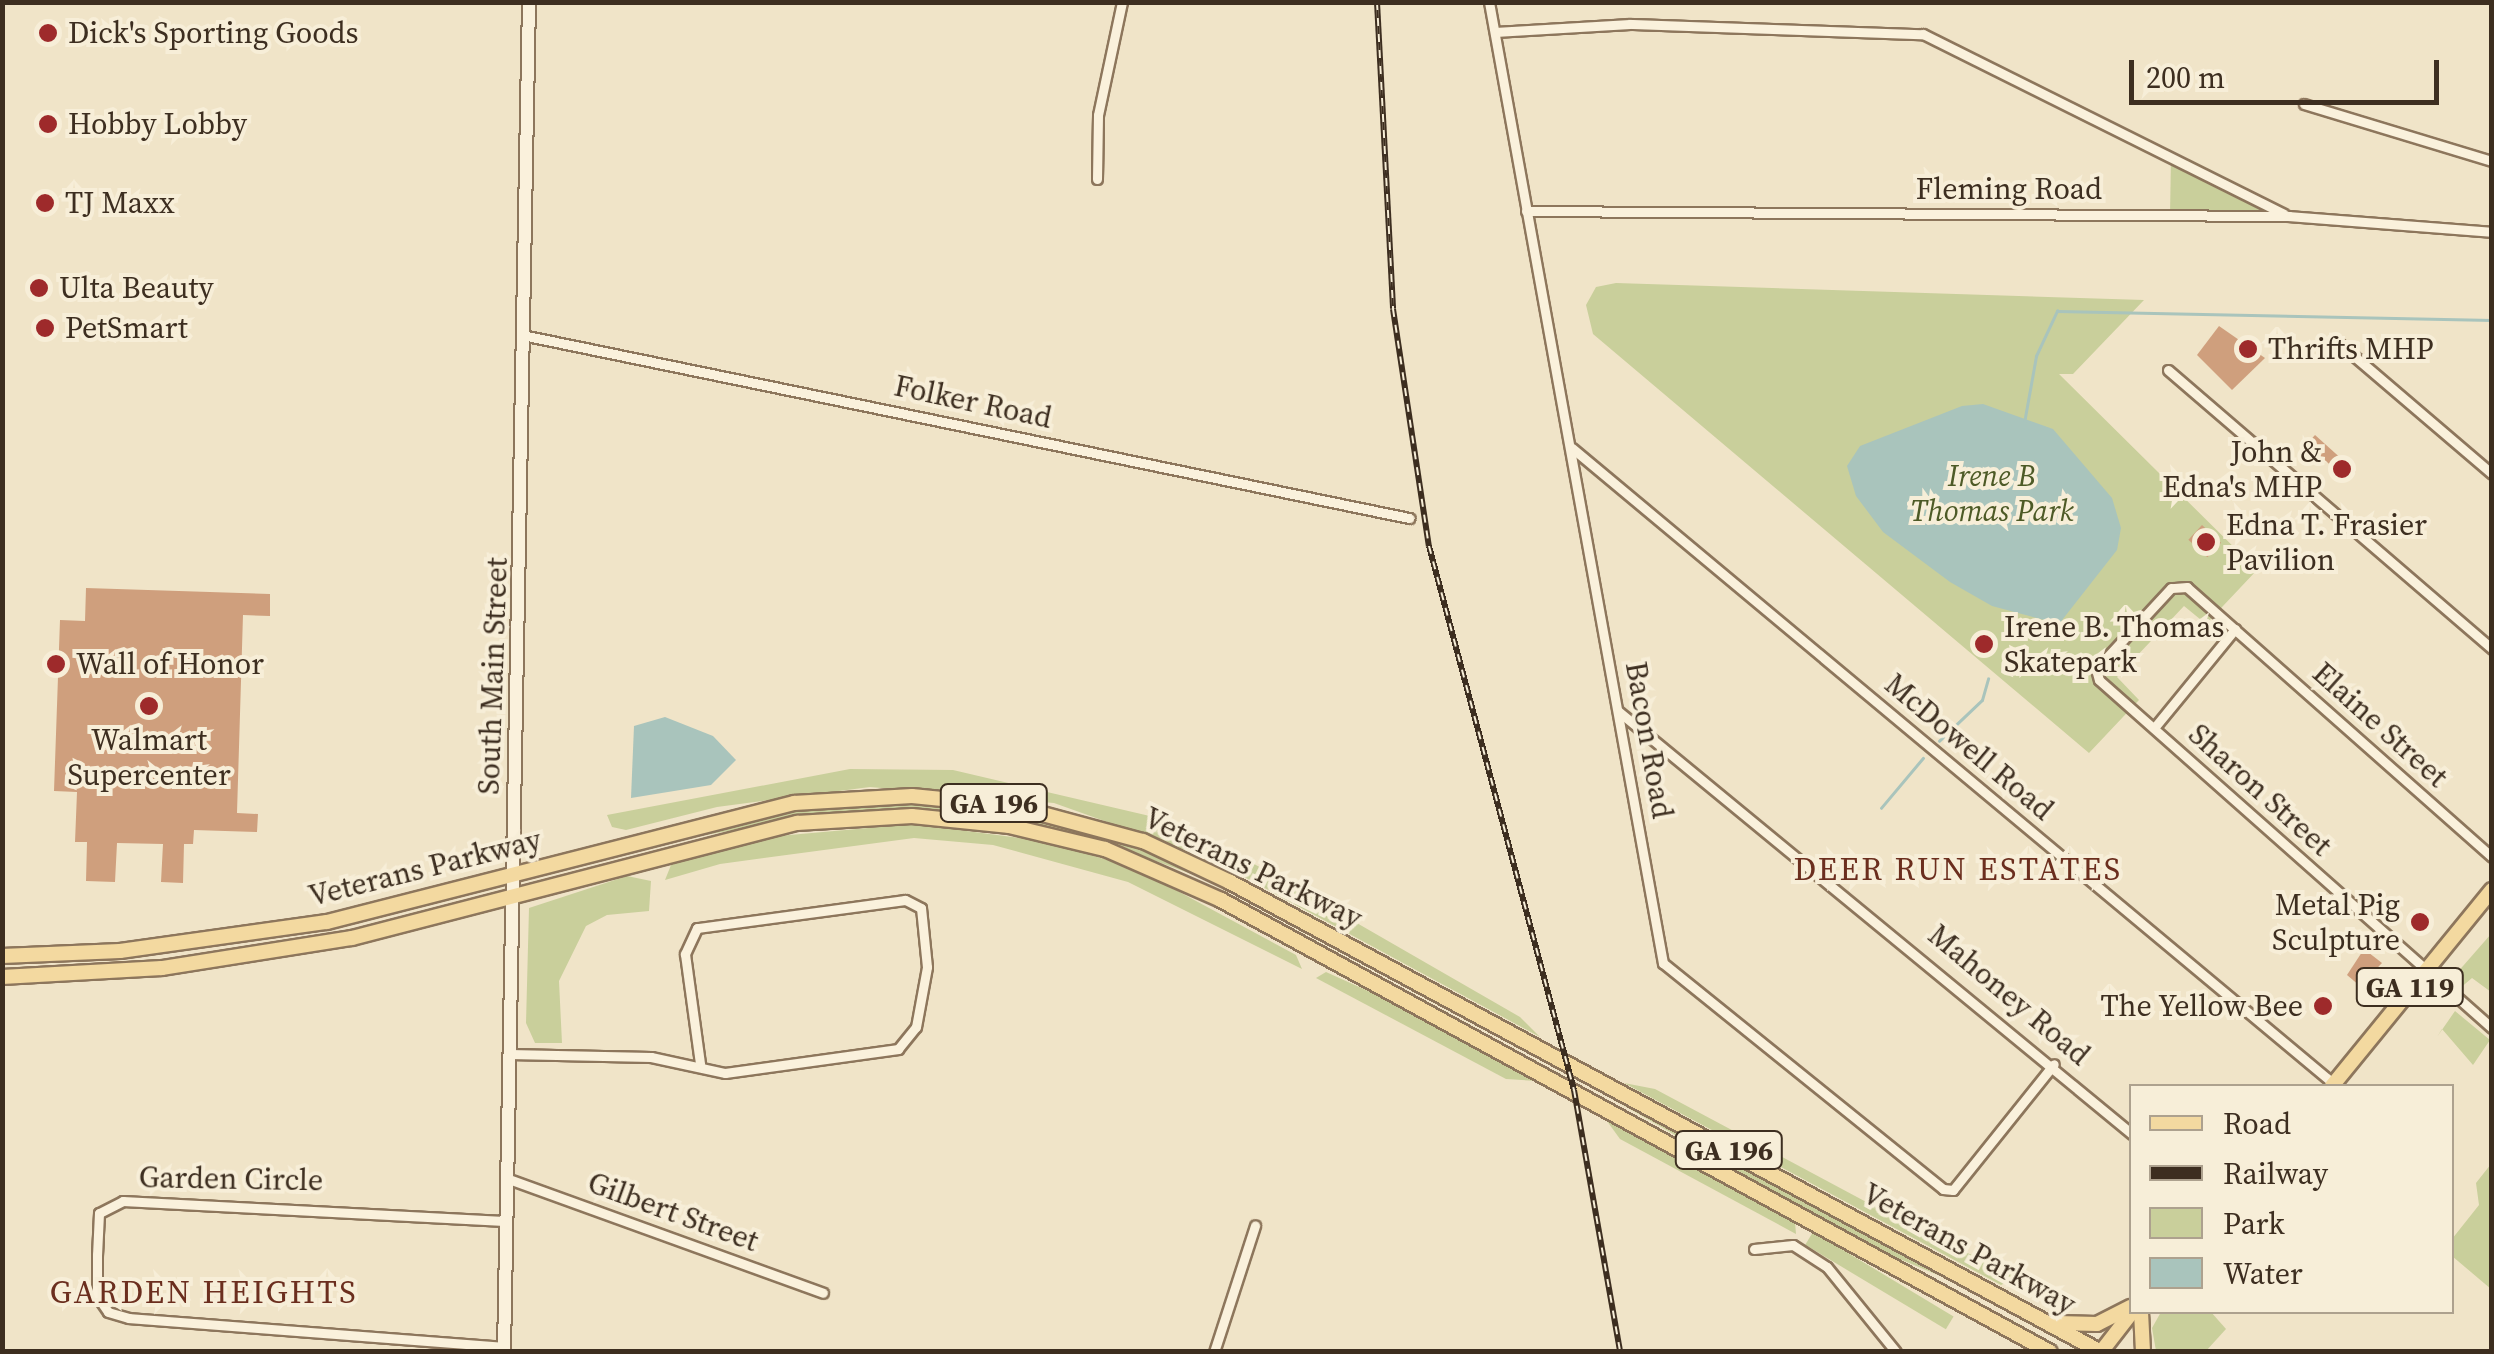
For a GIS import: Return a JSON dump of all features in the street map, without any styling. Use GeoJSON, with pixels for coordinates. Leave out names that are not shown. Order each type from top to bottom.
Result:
{"type":"FeatureCollection","features":[{"type":"Feature","properties":{"kind":"main road","name":"Veterans Parkway"},"geometry":{"type":"LineString","coordinates":[[2,956],[264,934],[512,877],[721,817],[822,799],[946,798],[1079,820],[1230,882],[2101,1352]]}},
{"type":"Feature","properties":{"kind":"main road","name":"Veterans Parkway"},"geometry":{"type":"LineString","coordinates":[[2,977],[249,956],[512,898],[712,841],[824,820],[944,818],[1089,845],[1238,908],[2050,1352]]}},
{"type":"Feature","properties":{"kind":"main road","name":"GA 119"},"geometry":{"type":"LineString","coordinates":[[2334,1084],[2422,971],[2492,890]]}},
{"type":"Feature","properties":{"kind":"main road","name":"GA 196"},"geometry":{"type":"LineString","coordinates":[[2046,1322],[2088,1326],[2129,1310]]}},
{"type":"Feature","properties":{"kind":"main road"},"geometry":{"type":"LineString","coordinates":[[2101,1352],[2129,1313]]}},
{"type":"Feature","properties":{"kind":"main road"},"geometry":{"type":"LineString","coordinates":[[2141,1314],[2142,1352]]}},
{"type":"Feature","properties":{"kind":"street","name":"South Main Street"},"geometry":{"type":"LineString","coordinates":[[504,1349],[527,336],[529,2]]}},
{"type":"Feature","properties":{"kind":"street"},"geometry":{"type":"LineString","coordinates":[[1097,179],[1098,115],[1122,2]]}},
{"type":"Feature","properties":{"kind":"street","name":"Bacon Road"},"geometry":{"type":"LineString","coordinates":[[1489,2],[1663,963],[1942,1189],[1953,1190],[2054,1064]]}},
{"type":"Feature","properties":{"kind":"street"},"geometry":{"type":"LineString","coordinates":[[1495,32],[1630,24],[1924,34],[2289,216]]}},
{"type":"Feature","properties":{"kind":"street"},"geometry":{"type":"LineString","coordinates":[[2304,104],[2492,161]]}},
{"type":"Feature","properties":{"kind":"street","name":"Fleming Road"},"geometry":{"type":"LineString","coordinates":[[1526,211],[2289,216],[2492,232]]}},
{"type":"Feature","properties":{"kind":"street","name":"Folker Road"},"geometry":{"type":"LineString","coordinates":[[527,336],[1409,518]]}},
{"type":"Feature","properties":{"kind":"street"},"geometry":{"type":"LineString","coordinates":[[2340,344],[2492,474]]}},
{"type":"Feature","properties":{"kind":"street"},"geometry":{"type":"LineString","coordinates":[[2168,370],[2492,649]]}},
{"type":"Feature","properties":{"kind":"street","name":"McDowell Road"},"geometry":{"type":"LineString","coordinates":[[1572,448],[2332,1084]]}},
{"type":"Feature","properties":{"kind":"street","name":"Elaine Street"},"geometry":{"type":"LineString","coordinates":[[2154,728],[2096,669],[2175,586],[2191,590],[2492,858]]}},
{"type":"Feature","properties":{"kind":"street"},"geometry":{"type":"LineString","coordinates":[[2154,728],[2235,630]]}},
{"type":"Feature","properties":{"kind":"street","name":"Mahoney Road"},"geometry":{"type":"LineString","coordinates":[[1618,711],[2054,1064],[2129,1131]]}},
{"type":"Feature","properties":{"kind":"street","name":"Sharon Street"},"geometry":{"type":"LineString","coordinates":[[2154,728],[2422,971],[2492,1028]]}},
{"type":"Feature","properties":{"kind":"street"},"geometry":{"type":"LineString","coordinates":[[510,1054],[700,1064],[724,1074],[898,1049],[916,1027],[926,967],[915,902],[696,928],[686,954],[700,1064]]}},
{"type":"Feature","properties":{"kind":"street","name":"Gilbert Street"},"geometry":{"type":"LineString","coordinates":[[506,1178],[823,1293]]}},
{"type":"Feature","properties":{"kind":"street","name":"Garden Circle"},"geometry":{"type":"LineString","coordinates":[[504,1221],[122,1202],[100,1213],[97,1255],[97,1296],[108,1312],[129,1318],[504,1349]]}},
{"type":"Feature","properties":{"kind":"street"},"geometry":{"type":"LineString","coordinates":[[1214,1352],[1255,1226]]}},
{"type":"Feature","properties":{"kind":"street"},"geometry":{"type":"LineString","coordinates":[[1754,1250],[1793,1246],[1828,1266],[1896,1352]]}},
{"type":"Feature","properties":{"kind":"green space"},"geometry":{"type":"Polygon","coordinates":[[[2171,157],[2273,209],[2271,216],[2170,215],[2171,157]]]}},
{"type":"Feature","properties":{"kind":"green space","name":"Irene B Thomas Park"},"geometry":{"type":"Polygon","coordinates":[[[1616,283],[2144,300],[2073,374],[2059,374],[2257,570],[2206,624],[2184,606],[2117,677],[2139,700],[2089,753],[1593,334],[1586,305],[1596,287],[1616,283]]]}},
{"type":"Feature","properties":{"kind":"green space"},"geometry":{"type":"Polygon","coordinates":[[[850,769],[953,770],[1154,817],[1223,846],[1520,1017],[1540,1037],[1211,859],[1054,803],[870,787],[717,807],[626,830],[612,827],[607,815],[850,769]]]}},
{"type":"Feature","properties":{"kind":"green space"},"geometry":{"type":"Polygon","coordinates":[[[897,801],[1013,812],[1148,849],[1227,887],[1085,835],[966,812],[842,811],[677,840],[787,810],[897,801]]]}},
{"type":"Feature","properties":{"kind":"green space"},"geometry":{"type":"Polygon","coordinates":[[[913,824],[1043,841],[1135,868],[1296,955],[1302,969],[1128,882],[993,845],[914,838],[720,864],[665,880],[671,865],[767,837],[913,824]]]}},
{"type":"Feature","properties":{"kind":"green space"},"geometry":{"type":"Polygon","coordinates":[[[627,876],[651,881],[649,911],[607,915],[586,926],[559,981],[562,1043],[535,1043],[526,1023],[529,908],[627,876]]]}},
{"type":"Feature","properties":{"kind":"green space"},"geometry":{"type":"Polygon","coordinates":[[[2491,934],[2491,992],[2472,978],[2459,989],[2456,974],[2491,934]]]}},
{"type":"Feature","properties":{"kind":"green space"},"geometry":{"type":"Polygon","coordinates":[[[1326,972],[1399,1005],[1537,1081],[1506,1079],[1316,978],[1326,972]]]}},
{"type":"Feature","properties":{"kind":"green space"},"geometry":{"type":"Polygon","coordinates":[[[2455,1011],[2490,1040],[2473,1065],[2442,1029],[2455,1011]]]}},
{"type":"Feature","properties":{"kind":"green space"},"geometry":{"type":"Polygon","coordinates":[[[1581,1081],[1947,1274],[1945,1278],[1871,1247],[1581,1081]]]}},
{"type":"Feature","properties":{"kind":"green space"},"geometry":{"type":"Polygon","coordinates":[[[1624,1083],[1655,1089],[1941,1242],[2015,1273],[2013,1279],[2001,1285],[1624,1083]]]}},
{"type":"Feature","properties":{"kind":"green space"},"geometry":{"type":"Polygon","coordinates":[[[1604,1117],[1795,1222],[1796,1234],[1620,1139],[1604,1117]]]}},
{"type":"Feature","properties":{"kind":"green space"},"geometry":{"type":"Polygon","coordinates":[[[2491,1164],[2491,1289],[2454,1258],[2454,1236],[2479,1205],[2476,1183],[2491,1164]]]}},
{"type":"Feature","properties":{"kind":"green space"},"geometry":{"type":"Polygon","coordinates":[[[1813,1232],[1954,1316],[1946,1329],[1805,1245],[1813,1232]]]}},
{"type":"Feature","properties":{"kind":"green space"},"geometry":{"type":"Polygon","coordinates":[[[2160,1314],[2213,1314],[2226,1329],[2206,1351],[2156,1351],[2152,1328],[2160,1314]]]}},
{"type":"Feature","properties":{"kind":"water"},"geometry":{"type":"Polygon","coordinates":[[[1983,404],[2053,429],[2112,498],[2121,528],[2117,550],[2059,624],[1992,606],[1950,582],[1883,532],[1856,496],[1847,466],[1860,446],[1962,406],[1983,404]]]}},
{"type":"Feature","properties":{"kind":"water"},"geometry":{"type":"Polygon","coordinates":[[[665,717],[713,736],[736,760],[711,785],[631,798],[634,726],[665,717]]]}},
{"type":"Feature","properties":{"kind":"building"},"geometry":{"type":"Polygon","coordinates":[[[2219,326],[2265,358],[2232,390],[2197,355],[2219,326]]]}},
{"type":"Feature","properties":{"kind":"building"},"geometry":{"type":"Polygon","coordinates":[[[2315,435],[2356,472],[2348,481],[2307,444],[2315,435]]]}},
{"type":"Feature","properties":{"kind":"building","name":"Edna T. Frasier Pavilion"},"geometry":{"type":"Polygon","coordinates":[[[2202,525],[2221,543],[2207,557],[2188,540],[2202,525]]]}},
{"type":"Feature","properties":{"kind":"building","name":"Walmart Supercenter"},"geometry":{"type":"Polygon","coordinates":[[[86,588],[270,594],[270,616],[243,615],[237,813],[258,814],[257,832],[194,830],[193,844],[184,844],[183,883],[161,882],[163,844],[117,843],[115,882],[86,881],[87,842],[75,842],[77,792],[54,791],[60,620],[85,621],[86,588]]]}},
{"type":"Feature","properties":{"kind":"building"},"geometry":{"type":"Polygon","coordinates":[[[2364,949],[2382,963],[2360,986],[2347,975],[2364,949]]]}},
{"type":"Feature","properties":{"kind":"waterway"},"geometry":{"type":"LineString","coordinates":[[2024,423],[2036,356],[2057,311],[2492,320]]}},
{"type":"Feature","properties":{"kind":"waterway"},"geometry":{"type":"LineString","coordinates":[[1939,741],[1982,700],[1988,679]]}},
{"type":"Feature","properties":{"kind":"waterway"},"geometry":{"type":"LineString","coordinates":[[1881,808],[1923,758]]}},
{"type":"Feature","properties":{"kind":"railway"},"geometry":{"type":"LineString","coordinates":[[1377,2],[1393,309],[1429,546],[1574,1090],[1620,1352]]}},
{"type":"Feature","properties":{"kind":"place","name":"Dick's Sporting Goods"},"geometry":{"type":"Point","coordinates":[48,33]}},
{"type":"Feature","properties":{"kind":"place","name":"Hobby Lobby"},"geometry":{"type":"Point","coordinates":[48,124]}},
{"type":"Feature","properties":{"kind":"place","name":"TJ Maxx"},"geometry":{"type":"Point","coordinates":[45,203]}},
{"type":"Feature","properties":{"kind":"place","name":"Ulta Beauty"},"geometry":{"type":"Point","coordinates":[39,288]}},
{"type":"Feature","properties":{"kind":"place","name":"PetSmart"},"geometry":{"type":"Point","coordinates":[45,328]}},
{"type":"Feature","properties":{"kind":"place","name":"Thrifts MHP"},"geometry":{"type":"Point","coordinates":[2248,349]}},
{"type":"Feature","properties":{"kind":"place","name":"John & Edna's MHP"},"geometry":{"type":"Point","coordinates":[2342,469]}},
{"type":"Feature","properties":{"kind":"place","name":"Edna T. Frasier Pavilion"},"geometry":{"type":"Point","coordinates":[2206,542]}},
{"type":"Feature","properties":{"kind":"place","name":"Irene B. Thomas Skatepark"},"geometry":{"type":"Point","coordinates":[1984,644]}},
{"type":"Feature","properties":{"kind":"place","name":"Wall of Honor"},"geometry":{"type":"Point","coordinates":[56,664]}},
{"type":"Feature","properties":{"kind":"place","name":"Walmart Supercenter"},"geometry":{"type":"Point","coordinates":[149,706]}},
{"type":"Feature","properties":{"kind":"place","name":"Metal Pig Sculpture"},"geometry":{"type":"Point","coordinates":[2420,922]}},
{"type":"Feature","properties":{"kind":"place","name":"The Yellow Bee"},"geometry":{"type":"Point","coordinates":[2323,1006]}},
{"type":"Feature","properties":{"kind":"district","name":"DEER RUN ESTATES"},"geometry":{"type":"Point","coordinates":[1958,869]}},
{"type":"Feature","properties":{"kind":"district","name":"GARDEN HEIGHTS"},"geometry":{"type":"Point","coordinates":[204,1292]}}]}
